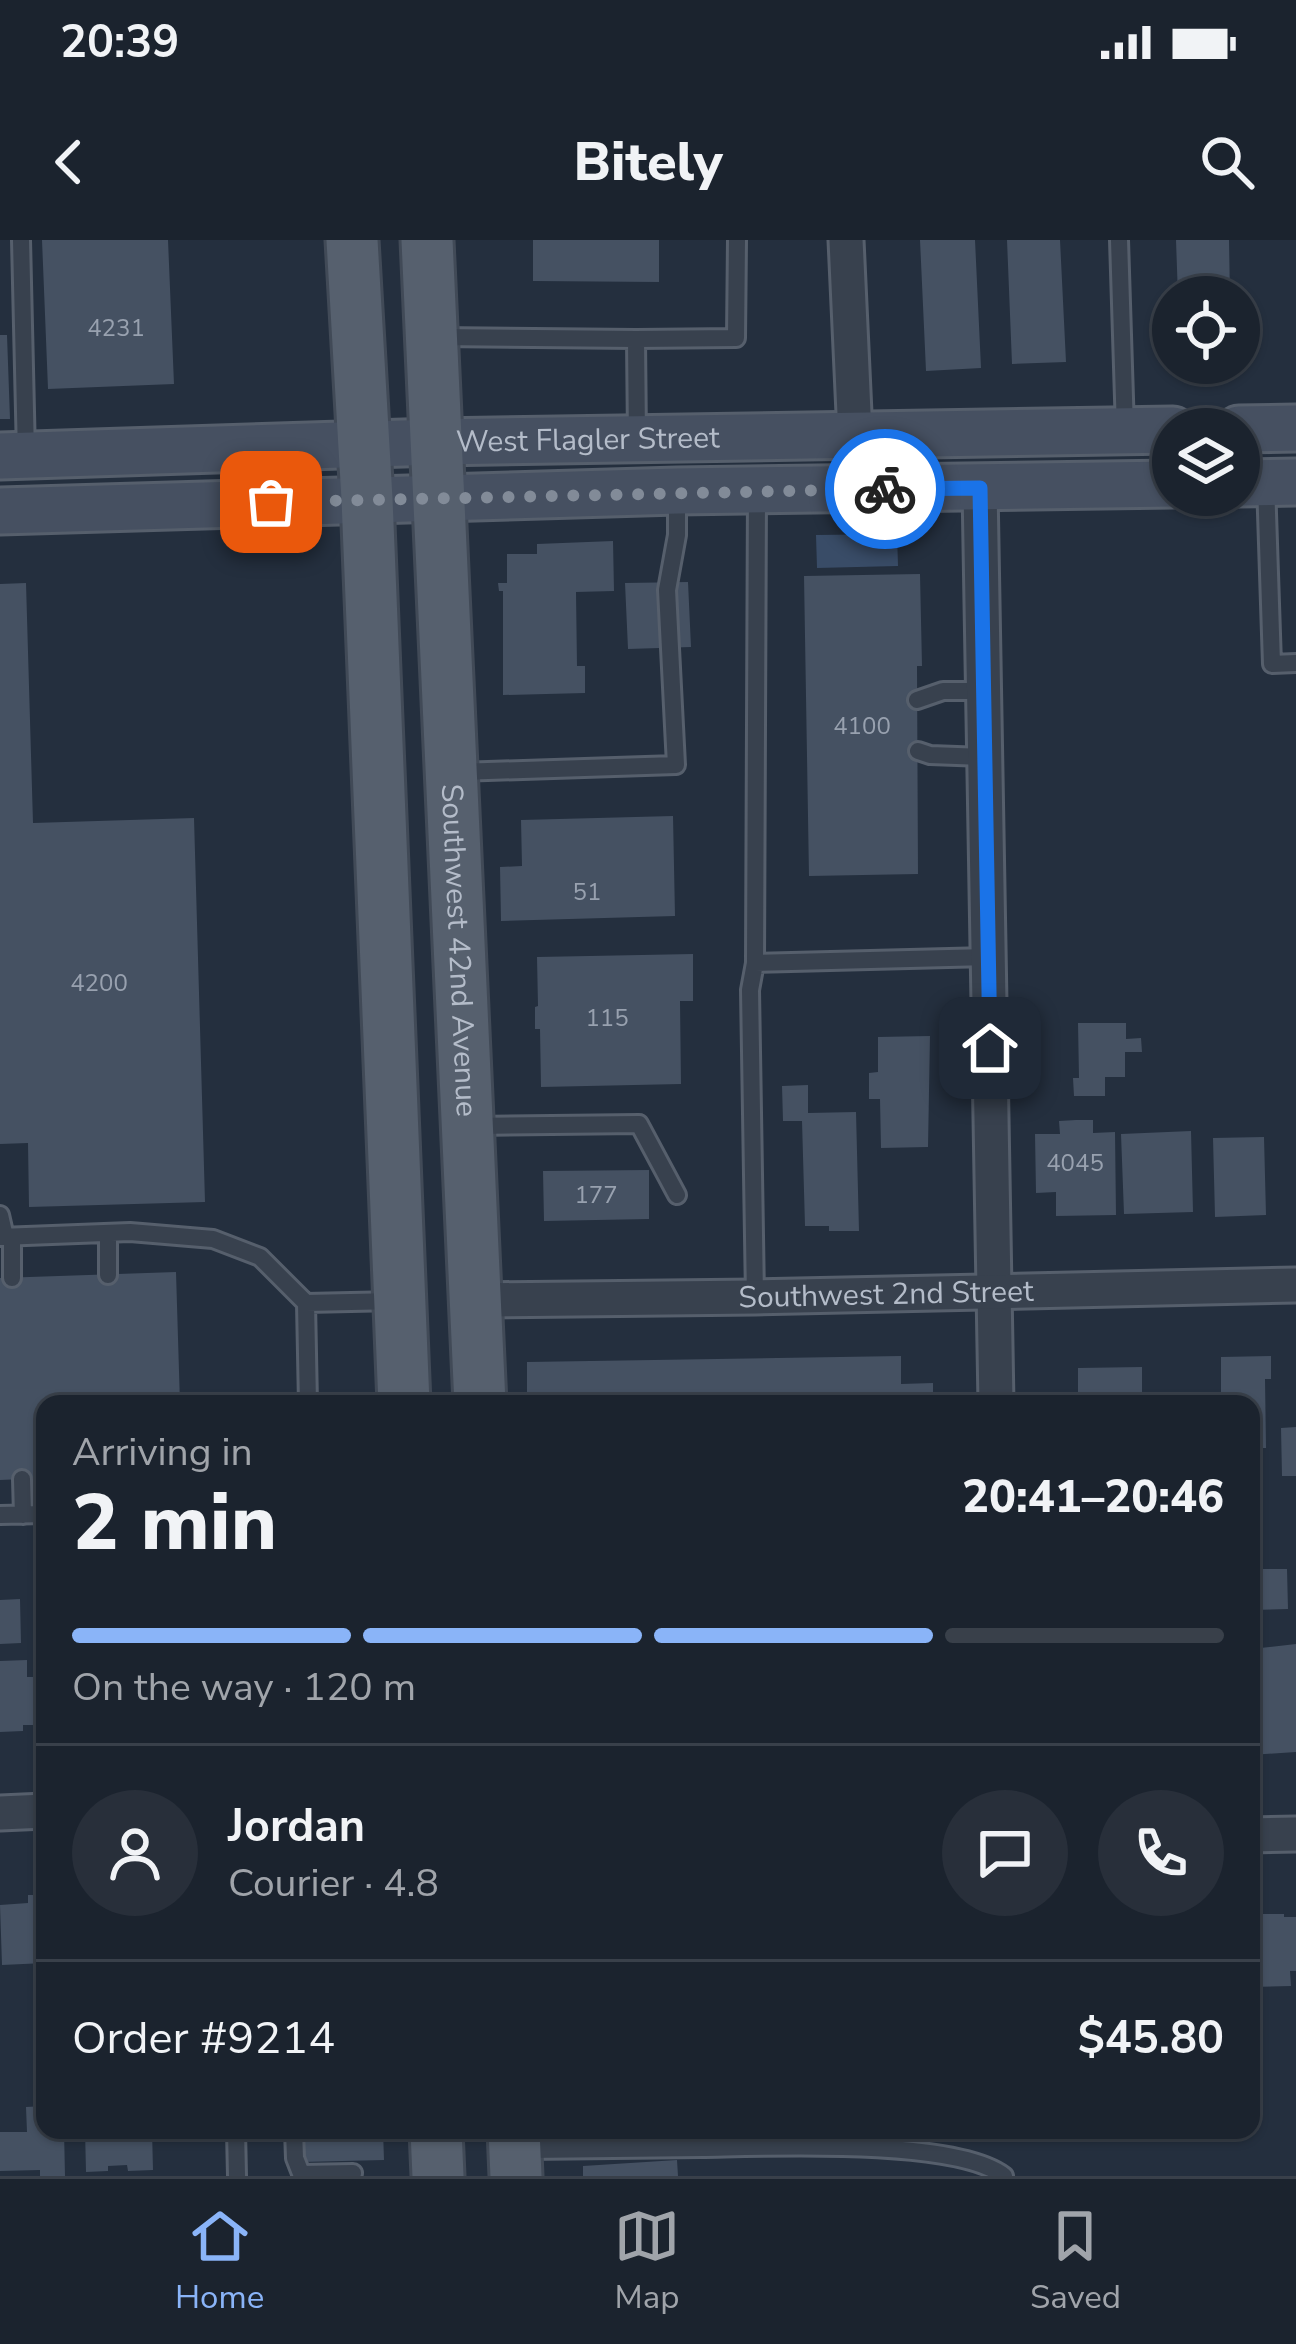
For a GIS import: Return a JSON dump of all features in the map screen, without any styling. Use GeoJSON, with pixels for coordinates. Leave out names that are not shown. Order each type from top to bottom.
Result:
{"type":"FeatureCollection","features":[{"type":"Feature","properties":{"kind":"main road"},"geometry":{"type":"LineString","coordinates":[[352,240],[404,1395]]}},
{"type":"Feature","properties":{"kind":"main road","name":"Southwest 42nd Avenue"},"geometry":{"type":"LineString","coordinates":[[427,240],[480,1395]]}},
{"type":"Feature","properties":{"kind":"main road"},"geometry":{"type":"LineString","coordinates":[[1260,429],[1296,428]]}},
{"type":"Feature","properties":{"kind":"main road","name":"West Flagler Street"},"geometry":{"type":"LineString","coordinates":[[13,456],[435,442],[1152,430]]}},
{"type":"Feature","properties":{"kind":"main road","name":"West Flagler Street"},"geometry":{"type":"LineString","coordinates":[[0,511],[677,491],[1152,484]]}},
{"type":"Feature","properties":{"kind":"main road"},"geometry":{"type":"LineString","coordinates":[[393,1168],[432,1271],[450,1291],[475,1300]]}},
{"type":"Feature","properties":{"kind":"main road"},"geometry":{"type":"LineString","coordinates":[[399,1301],[422,1317],[442,1342],[462,1395]]}},
{"type":"Feature","properties":{"kind":"main road"},"geometry":{"type":"LineString","coordinates":[[436,2139],[438,2176]]}},
{"type":"Feature","properties":{"kind":"street"},"geometry":{"type":"LineString","coordinates":[[846,240],[855,435]]}},
{"type":"Feature","properties":{"kind":"street"},"geometry":{"type":"LineString","coordinates":[[980,488],[996,1395]]}},
{"type":"Feature","properties":{"kind":"street","name":"Southwest 2nd Street"},"geometry":{"type":"LineString","coordinates":[[475,1300],[1296,1286]]}},
{"type":"Feature","properties":{"kind":"street"},"geometry":{"type":"LineString","coordinates":[[0,1813],[36,1811]]}},
{"type":"Feature","properties":{"kind":"street"},"geometry":{"type":"LineString","coordinates":[[1260,1835],[1296,1834]]}},
{"type":"Feature","properties":{"kind":"lane"},"geometry":{"type":"LineString","coordinates":[[13,456],[20,240]]}},
{"type":"Feature","properties":{"kind":"lane"},"geometry":{"type":"LineString","coordinates":[[431,337],[736,338],[737,240]]}},
{"type":"Feature","properties":{"kind":"lane"},"geometry":{"type":"LineString","coordinates":[[1119,240],[1125,431]]}},
{"type":"Feature","properties":{"kind":"lane"},"geometry":{"type":"LineString","coordinates":[[636,339],[637,440]]}},
{"type":"Feature","properties":{"kind":"lane"},"geometry":{"type":"LineString","coordinates":[[1267,482],[1272,664],[1296,663]]}},
{"type":"Feature","properties":{"kind":"lane"},"geometry":{"type":"LineString","coordinates":[[755,1297],[750,990],[755,963],[758,490]]}},
{"type":"Feature","properties":{"kind":"lane"},"geometry":{"type":"LineString","coordinates":[[451,772],[676,765],[668,590],[677,535],[677,491]]}},
{"type":"Feature","properties":{"kind":"lane"},"geometry":{"type":"LineString","coordinates":[[917,700],[943,692],[983,691]]}},
{"type":"Feature","properties":{"kind":"lane"},"geometry":{"type":"LineString","coordinates":[[918,751],[985,757]]}},
{"type":"Feature","properties":{"kind":"lane"},"geometry":{"type":"LineString","coordinates":[[755,963],[988,957]]}},
{"type":"Feature","properties":{"kind":"lane"},"geometry":{"type":"LineString","coordinates":[[467,1126],[639,1124],[677,1195]]}},
{"type":"Feature","properties":{"kind":"lane"},"geometry":{"type":"LineString","coordinates":[[0,1215],[12,1278]]}},
{"type":"Feature","properties":{"kind":"lane"},"geometry":{"type":"LineString","coordinates":[[108,1233],[109,1274]]}},
{"type":"Feature","properties":{"kind":"lane"},"geometry":{"type":"LineString","coordinates":[[6,1237],[171,1234],[213,1239],[260,1257],[306,1303],[308,1395]]}},
{"type":"Feature","properties":{"kind":"lane"},"geometry":{"type":"LineString","coordinates":[[306,1303],[399,1301]]}},
{"type":"Feature","properties":{"kind":"lane"},"geometry":{"type":"LineString","coordinates":[[22,1479],[23,1515]]}},
{"type":"Feature","properties":{"kind":"lane"},"geometry":{"type":"LineString","coordinates":[[0,1515],[36,1514]]}},
{"type":"Feature","properties":{"kind":"lane"},"geometry":{"type":"LineString","coordinates":[[236,2139],[237,2176]]}},
{"type":"Feature","properties":{"kind":"lane"},"geometry":{"type":"LineString","coordinates":[[294,2139],[302,2175],[352,2173]]}},
{"type":"Feature","properties":{"kind":"lane"},"geometry":{"type":"LineString","coordinates":[[515,2152],[834,2147],[926,2153],[985,2165],[1004,2176]]}},
{"type":"Feature","properties":{"kind":"water"},"geometry":{"type":"Polygon","coordinates":[[[897,534],[898,566],[817,568],[816,535],[897,534]]]}},
{"type":"Feature","properties":{"kind":"building"},"geometry":{"type":"Polygon","coordinates":[[[42,240],[168,240],[174,384],[48,389],[42,240]]]}},
{"type":"Feature","properties":{"kind":"building"},"geometry":{"type":"Polygon","coordinates":[[[533,240],[659,240],[659,282],[533,281],[533,240]]]}},
{"type":"Feature","properties":{"kind":"building"},"geometry":{"type":"Polygon","coordinates":[[[920,240],[975,240],[981,368],[926,371],[920,240]]]}},
{"type":"Feature","properties":{"kind":"building"},"geometry":{"type":"Polygon","coordinates":[[[1007,240],[1060,240],[1066,362],[1012,364],[1007,240]]]}},
{"type":"Feature","properties":{"kind":"building"},"geometry":{"type":"Polygon","coordinates":[[[1176,240],[1229,240],[1230,276],[1177,276],[1176,240]]]}},
{"type":"Feature","properties":{"kind":"building"},"geometry":{"type":"Polygon","coordinates":[[[0,335],[7,335],[10,419],[0,419],[0,335]]]}},
{"type":"Feature","properties":{"kind":"building"},"geometry":{"type":"Polygon","coordinates":[[[613,541],[614,591],[576,592],[577,666],[585,666],[585,693],[503,695],[503,591],[498,583],[507,583],[507,554],[537,554],[537,544],[613,541]]]}},
{"type":"Feature","properties":{"kind":"building"},"geometry":{"type":"Polygon","coordinates":[[[920,574],[918,874],[809,876],[804,576],[920,574]]]}},
{"type":"Feature","properties":{"kind":"building"},"geometry":{"type":"Polygon","coordinates":[[[688,582],[691,647],[628,649],[625,583],[688,582]]]}},
{"type":"Feature","properties":{"kind":"building"},"geometry":{"type":"Polygon","coordinates":[[[26,583],[33,823],[194,818],[205,1202],[29,1207],[28,1143],[0,1144],[0,584],[26,583]]]}},
{"type":"Feature","properties":{"kind":"building"},"geometry":{"type":"Polygon","coordinates":[[[673,816],[675,916],[501,921],[500,867],[522,866],[521,820],[673,816]]]}},
{"type":"Feature","properties":{"kind":"building"},"geometry":{"type":"Polygon","coordinates":[[[693,954],[693,1001],[680,1001],[681,1084],[541,1087],[540,1029],[535,1029],[537,957],[693,954]]]}},
{"type":"Feature","properties":{"kind":"building"},"geometry":{"type":"Polygon","coordinates":[[[1078,1023],[1126,1023],[1126,1039],[1141,1038],[1142,1052],[1125,1052],[1125,1077],[1105,1077],[1105,1096],[1074,1096],[1073,1078],[1079,1078],[1078,1023]]]}},
{"type":"Feature","properties":{"kind":"building"},"geometry":{"type":"Polygon","coordinates":[[[930,1036],[928,1147],[881,1148],[880,1099],[869,1099],[869,1073],[878,1072],[878,1037],[930,1036]]]}},
{"type":"Feature","properties":{"kind":"building"},"geometry":{"type":"Polygon","coordinates":[[[808,1085],[808,1113],[856,1112],[859,1231],[805,1226],[802,1121],[783,1121],[782,1086],[808,1085]]]}},
{"type":"Feature","properties":{"kind":"building"},"geometry":{"type":"Polygon","coordinates":[[[1093,1120],[1093,1133],[1115,1132],[1116,1215],[1056,1216],[1056,1192],[1036,1193],[1035,1134],[1060,1134],[1059,1121],[1093,1120]]]}},
{"type":"Feature","properties":{"kind":"building"},"geometry":{"type":"Polygon","coordinates":[[[1191,1131],[1193,1212],[1124,1214],[1121,1134],[1191,1131]]]}},
{"type":"Feature","properties":{"kind":"building"},"geometry":{"type":"Polygon","coordinates":[[[1264,1137],[1266,1215],[1215,1217],[1213,1138],[1264,1137]]]}},
{"type":"Feature","properties":{"kind":"building"},"geometry":{"type":"Polygon","coordinates":[[[649,1170],[649,1219],[544,1221],[543,1171],[649,1170]]]}},
{"type":"Feature","properties":{"kind":"building"},"geometry":{"type":"Polygon","coordinates":[[[176,1272],[180,1395],[36,1395],[36,1478],[0,1480],[0,1278],[176,1272]]]}},
{"type":"Feature","properties":{"kind":"building"},"geometry":{"type":"Polygon","coordinates":[[[901,1356],[901,1384],[933,1383],[933,1395],[537,1395],[527,1393],[527,1362],[901,1356]]]}},
{"type":"Feature","properties":{"kind":"building"},"geometry":{"type":"Polygon","coordinates":[[[1271,1356],[1271,1379],[1265,1379],[1266,1448],[1260,1448],[1260,1395],[1221,1395],[1221,1357],[1271,1356]]]}},
{"type":"Feature","properties":{"kind":"building"},"geometry":{"type":"Polygon","coordinates":[[[1142,1367],[1142,1395],[1078,1395],[1078,1368],[1142,1367]]]}},
{"type":"Feature","properties":{"kind":"building"},"geometry":{"type":"Polygon","coordinates":[[[1296,1427],[1296,1476],[1282,1476],[1281,1428],[1296,1427]]]}},
{"type":"Feature","properties":{"kind":"building"},"geometry":{"type":"Polygon","coordinates":[[[1260,1569],[1287,1569],[1288,1609],[1260,1610],[1260,1569]]]}},
{"type":"Feature","properties":{"kind":"building"},"geometry":{"type":"Polygon","coordinates":[[[20,1599],[21,1643],[0,1644],[0,1600],[20,1599]]]}},
{"type":"Feature","properties":{"kind":"building"},"geometry":{"type":"Polygon","coordinates":[[[1296,1644],[1296,1752],[1260,1754],[1260,1648],[1296,1644]]]}},
{"type":"Feature","properties":{"kind":"building"},"geometry":{"type":"Polygon","coordinates":[[[27,1660],[27,1677],[36,1677],[36,1725],[23,1725],[23,1731],[0,1732],[0,1661],[27,1660]]]}},
{"type":"Feature","properties":{"kind":"building"},"geometry":{"type":"Polygon","coordinates":[[[28,1895],[36,1895],[36,1963],[2,1965],[0,1905],[28,1903],[28,1895]]]}},
{"type":"Feature","properties":{"kind":"building"},"geometry":{"type":"Polygon","coordinates":[[[1260,1914],[1296,1917],[1296,1971],[1290,1971],[1291,1986],[1260,1987],[1260,1914]]]}},
{"type":"Feature","properties":{"kind":"building"},"geometry":{"type":"Polygon","coordinates":[[[36,2106],[36,2139],[64,2139],[65,2176],[40,2176],[40,2170],[0,2171],[0,2132],[27,2132],[26,2107],[36,2106]]]}},
{"type":"Feature","properties":{"kind":"building"},"geometry":{"type":"Polygon","coordinates":[[[85,2139],[152,2139],[153,2170],[128,2171],[127,2165],[86,2172],[85,2139]]]}},
{"type":"Feature","properties":{"kind":"building"},"geometry":{"type":"Polygon","coordinates":[[[300,2139],[383,2139],[384,2160],[301,2162],[300,2139]]]}},
{"type":"Feature","properties":{"kind":"building"},"geometry":{"type":"Polygon","coordinates":[[[677,2160],[678,2176],[583,2176],[583,2166],[677,2160]]]}},
{"type":"Feature","properties":{"kind":"way so far"},"geometry":{"type":"LineString","coordinates":[[271,502],[885,489]]}},
{"type":"Feature","properties":{"kind":"route"},"geometry":{"type":"LineString","coordinates":[[885,489],[980,488],[990,1048]]}}]}
